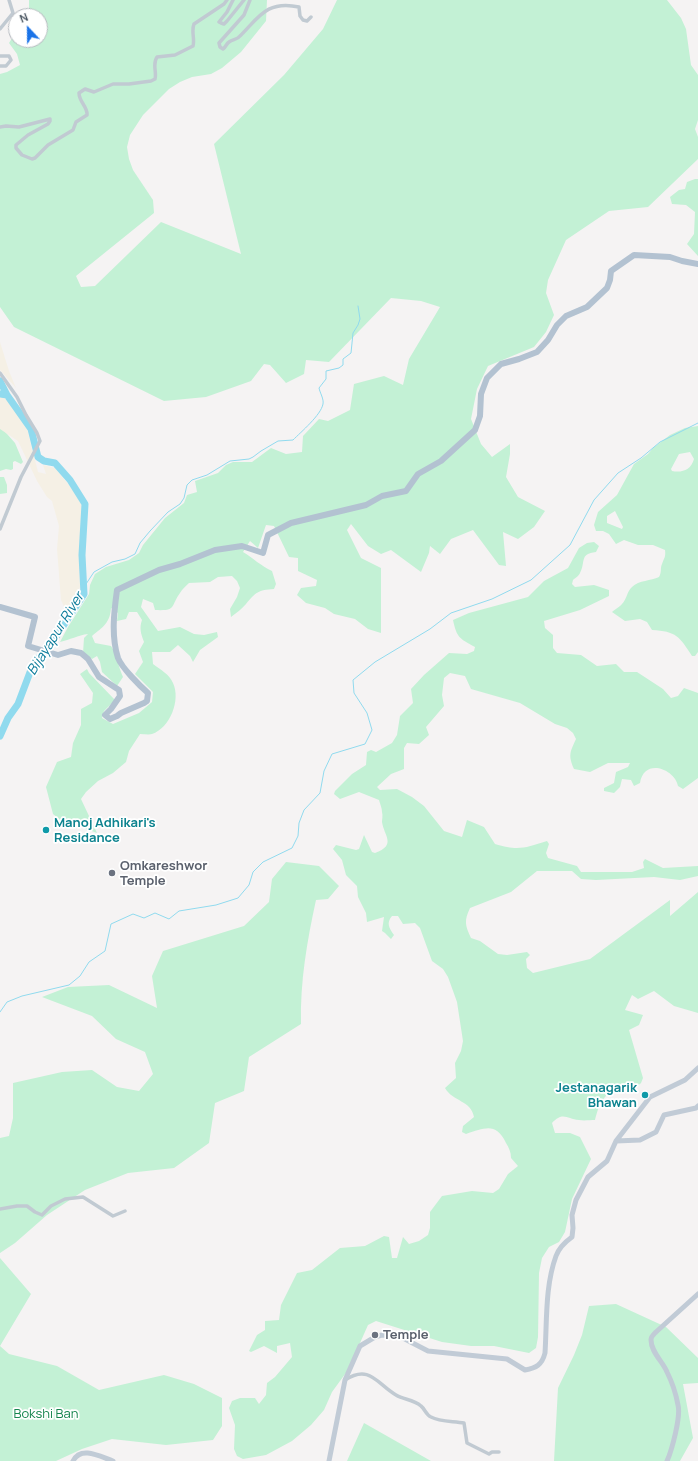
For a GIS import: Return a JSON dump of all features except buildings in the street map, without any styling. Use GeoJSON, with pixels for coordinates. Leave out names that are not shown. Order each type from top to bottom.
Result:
{"type":"FeatureCollection","features":[{"type":"Feature","properties":{"kind":"main road"},"geometry":{"type":"LineString","coordinates":[[0,607],[35,617],[28,646],[58,655],[71,651],[80,653],[88,659],[99,677],[119,690],[120,696],[105,715],[108,718],[110,719],[120,713],[144,704],[147,701],[148,693],[137,684],[118,659],[114,636],[114,614],[117,590],[159,570],[215,550],[242,546],[263,554],[268,535],[291,523],[366,505],[382,496],[406,492],[418,474],[441,461],[475,430],[480,416],[481,394],[487,378],[501,364],[537,352],[548,340],[557,325],[566,316],[587,307],[607,288],[611,272],[634,255],[670,257],[698,264]]}},
{"type":"Feature","properties":{"kind":"main road"},"geometry":{"type":"LineString","coordinates":[[329,1461],[345,1380],[360,1346],[374,1337],[382,1335],[401,1336],[428,1351],[507,1359],[525,1370],[540,1365],[545,1353],[549,1286],[556,1255],[564,1243],[572,1237],[572,1215],[576,1200],[588,1177],[607,1161],[616,1141],[650,1097],[684,1080],[698,1068]]}},
{"type":"Feature","properties":{"kind":"main road"},"geometry":{"type":"LineString","coordinates":[[616,1141],[640,1140],[656,1132],[664,1115],[696,1108],[698,1106]]}},
{"type":"Feature","properties":{"kind":"main road"},"geometry":{"type":"LineString","coordinates":[[667,1461],[671,1452],[678,1420],[678,1406],[667,1372],[652,1343],[652,1336],[683,1306],[698,1294]]}},
{"type":"Feature","properties":{"kind":"main road"},"geometry":{"type":"LineString","coordinates":[[73,1461],[77,1455],[87,1452],[113,1461]]}},
{"type":"Feature","properties":{"kind":"street"},"geometry":{"type":"LineString","coordinates":[[0,29],[13,13],[9,0]]}},
{"type":"Feature","properties":{"kind":"street"},"geometry":{"type":"LineString","coordinates":[[0,127],[19,127],[50,119],[48,124],[28,135],[16,145],[16,148],[22,155],[32,159],[35,158],[48,145],[73,130],[76,122],[87,115],[87,110],[79,98],[79,93],[82,90],[85,89],[94,92],[113,84],[129,84],[151,81],[155,79],[156,72],[154,63],[157,58],[175,55],[193,46],[194,24],[228,0]]}},
{"type":"Feature","properties":{"kind":"street"},"geometry":{"type":"LineString","coordinates":[[233,0],[227,12],[219,22],[221,24],[224,24],[227,21],[244,0]]}},
{"type":"Feature","properties":{"kind":"street"},"geometry":{"type":"LineString","coordinates":[[250,0],[244,15],[219,43],[220,47],[223,49],[226,47],[228,42],[239,37],[259,15],[273,8],[280,6],[299,7],[300,16],[303,20],[307,20],[311,17]]}},
{"type":"Feature","properties":{"kind":"street"},"geometry":{"type":"LineString","coordinates":[[0,56],[10,56],[11,60],[6,66],[0,66]]}},
{"type":"Feature","properties":{"kind":"street"},"geometry":{"type":"LineString","coordinates":[[0,373],[17,396],[40,441],[21,478],[0,529]]}},
{"type":"Feature","properties":{"kind":"street"},"geometry":{"type":"LineString","coordinates":[[0,1209],[27,1206],[42,1215],[51,1206],[65,1199],[83,1197],[113,1216],[125,1211]]}},
{"type":"Feature","properties":{"kind":"street"},"geometry":{"type":"LineString","coordinates":[[345,1380],[352,1376],[362,1374],[373,1376],[396,1395],[414,1401],[425,1410],[426,1414],[432,1418],[464,1423],[467,1443],[489,1454],[492,1452],[499,1452]]}},
{"type":"Feature","properties":{"kind":"green space"},"geometry":{"type":"Polygon","coordinates":[[[29,0],[267,0],[266,21],[241,52],[222,68],[211,74],[192,77],[169,89],[143,115],[130,135],[127,147],[129,159],[133,170],[153,200],[154,213],[76,276],[81,287],[95,286],[161,222],[241,254],[214,144],[284,75],[323,29],[337,0],[667,0],[681,18],[686,29],[691,65],[698,75],[698,120],[695,129],[698,137],[698,159],[648,207],[609,211],[566,240],[548,280],[546,293],[554,315],[546,332],[534,347],[488,366],[477,389],[471,419],[481,444],[492,457],[510,444],[510,454],[506,477],[518,497],[545,511],[534,527],[518,539],[503,532],[506,566],[499,565],[473,530],[451,539],[440,554],[430,546],[429,553],[421,572],[391,550],[381,554],[368,546],[351,524],[347,530],[361,558],[381,568],[381,633],[368,629],[355,619],[334,614],[325,608],[306,603],[297,595],[301,588],[316,586],[317,580],[298,571],[298,558],[289,557],[274,526],[266,525],[258,548],[250,541],[243,552],[272,571],[276,584],[274,589],[264,590],[255,594],[243,608],[231,617],[230,609],[240,588],[237,581],[232,576],[218,577],[210,582],[189,583],[183,589],[172,607],[167,610],[155,610],[153,603],[143,599],[141,607],[158,631],[180,627],[194,634],[204,635],[217,632],[218,637],[200,650],[193,662],[190,656],[178,645],[170,652],[152,652],[153,664],[162,670],[173,683],[176,697],[175,705],[169,720],[164,726],[152,734],[140,734],[129,751],[126,762],[113,773],[98,781],[81,799],[97,833],[76,825],[64,823],[53,814],[46,787],[57,762],[71,757],[73,743],[81,725],[81,709],[92,703],[93,693],[80,674],[87,669],[115,700],[104,711],[102,718],[113,724],[139,713],[152,702],[153,692],[135,674],[143,662],[139,651],[144,642],[141,631],[142,620],[137,612],[129,612],[126,619],[117,621],[118,613],[111,608],[109,617],[103,627],[92,636],[95,643],[111,646],[113,649],[123,677],[117,686],[102,672],[97,656],[92,659],[83,653],[84,638],[88,634],[60,642],[89,594],[90,585],[95,574],[106,567],[129,560],[139,553],[143,545],[165,518],[184,503],[187,495],[197,492],[195,481],[218,473],[226,465],[233,462],[252,462],[271,448],[286,454],[302,452],[303,436],[319,419],[328,421],[350,410],[354,384],[384,376],[403,385],[409,359],[440,307],[421,301],[391,298],[329,362],[306,360],[304,374],[286,383],[270,365],[264,364],[251,381],[206,397],[164,401],[14,327],[0,307],[0,74],[20,65],[17,54],[13,48],[48,48],[48,8],[29,8],[29,0]]]}},
{"type":"Feature","properties":{"kind":"green space"},"geometry":{"type":"Polygon","coordinates":[[[698,179],[698,256],[687,244],[694,234],[695,212],[686,205],[672,204],[670,197],[679,190],[685,189],[687,182],[698,179]]]}},
{"type":"Feature","properties":{"kind":"green space"},"geometry":{"type":"Polygon","coordinates":[[[0,426],[15,443],[23,462],[21,464],[15,461],[13,462],[13,469],[11,470],[6,469],[0,471],[0,426]]]}},
{"type":"Feature","properties":{"kind":"green space"},"geometry":{"type":"Polygon","coordinates":[[[698,426],[698,652],[695,656],[692,656],[684,644],[676,636],[667,632],[652,630],[647,622],[640,619],[625,621],[612,612],[621,605],[630,589],[635,585],[659,577],[665,556],[665,550],[653,545],[638,545],[624,540],[616,544],[609,534],[603,531],[596,531],[594,525],[598,512],[617,495],[634,464],[670,435],[685,428],[698,426]],[[690,452],[679,454],[671,469],[672,471],[683,471],[691,466],[694,459],[690,452]],[[615,511],[607,516],[607,523],[622,529],[623,527],[615,511]]]}},
{"type":"Feature","properties":{"kind":"green space"},"geometry":{"type":"Polygon","coordinates":[[[0,477],[4,477],[7,485],[7,493],[0,494],[0,477]]]}},
{"type":"Feature","properties":{"kind":"green space"},"geometry":{"type":"Polygon","coordinates":[[[594,542],[599,546],[596,552],[585,557],[582,569],[578,576],[573,580],[572,584],[575,587],[594,585],[609,590],[609,596],[580,610],[544,621],[545,628],[553,635],[553,648],[557,653],[581,655],[597,666],[616,664],[624,672],[637,672],[663,689],[671,698],[678,696],[684,688],[698,693],[698,778],[683,789],[678,786],[676,780],[666,771],[659,768],[653,768],[647,770],[640,783],[634,786],[631,780],[622,779],[620,787],[614,793],[604,791],[604,788],[614,783],[616,772],[628,767],[630,763],[608,763],[590,772],[574,769],[570,754],[576,739],[573,733],[567,728],[555,724],[520,703],[471,689],[465,676],[450,673],[444,678],[442,695],[444,706],[426,727],[429,735],[419,744],[407,743],[404,748],[404,769],[391,774],[377,787],[380,790],[397,789],[412,797],[424,806],[444,831],[462,837],[467,820],[484,827],[495,844],[521,848],[547,841],[549,844],[546,853],[548,858],[577,866],[581,872],[632,872],[644,868],[643,862],[645,859],[663,868],[698,866],[698,876],[680,880],[654,877],[596,880],[581,879],[572,871],[537,871],[511,892],[470,908],[466,923],[467,930],[471,938],[480,941],[498,954],[507,955],[527,952],[530,955],[526,959],[527,968],[533,973],[590,959],[670,900],[670,916],[698,892],[698,1013],[674,1006],[654,991],[638,999],[632,995],[625,1010],[643,1015],[639,1025],[629,1030],[643,1078],[641,1083],[632,1091],[616,1091],[607,1095],[601,1102],[595,1120],[559,1117],[552,1123],[555,1133],[570,1133],[580,1137],[591,1159],[572,1199],[565,1232],[559,1242],[549,1247],[542,1258],[539,1273],[538,1337],[536,1348],[529,1353],[494,1346],[471,1346],[442,1342],[376,1321],[368,1325],[348,1370],[332,1392],[324,1410],[311,1425],[292,1441],[266,1455],[243,1459],[237,1456],[234,1449],[235,1425],[229,1408],[232,1401],[240,1398],[255,1398],[259,1404],[266,1395],[267,1383],[275,1377],[292,1357],[290,1343],[277,1346],[277,1353],[264,1346],[251,1352],[249,1351],[257,1335],[265,1330],[265,1321],[279,1320],[281,1305],[297,1273],[312,1270],[340,1248],[365,1246],[384,1236],[389,1237],[392,1258],[397,1258],[403,1237],[409,1244],[419,1241],[428,1235],[430,1228],[430,1212],[442,1196],[472,1191],[493,1193],[499,1189],[508,1174],[518,1166],[511,1158],[508,1147],[502,1136],[494,1129],[489,1128],[466,1134],[462,1132],[463,1126],[474,1117],[472,1111],[466,1104],[448,1093],[445,1088],[456,1078],[455,1063],[461,1051],[463,1041],[457,1002],[448,977],[443,969],[432,961],[420,928],[415,923],[403,924],[398,916],[392,916],[389,923],[394,935],[391,939],[382,931],[384,917],[367,922],[366,913],[358,897],[357,886],[346,875],[342,860],[333,849],[336,845],[356,850],[359,849],[364,835],[372,852],[375,853],[386,847],[388,840],[383,827],[382,810],[379,800],[359,792],[340,799],[334,794],[335,791],[352,774],[366,765],[367,752],[371,750],[376,752],[392,743],[397,735],[400,716],[413,703],[411,689],[424,675],[449,653],[467,654],[474,651],[475,647],[460,637],[456,631],[453,620],[469,613],[528,597],[544,581],[568,568],[579,548],[587,543],[594,542]]]}},
{"type":"Feature","properties":{"kind":"green space"},"geometry":{"type":"Polygon","coordinates":[[[286,862],[319,866],[339,886],[328,899],[316,900],[305,962],[301,1024],[249,1057],[244,1091],[215,1103],[209,1143],[174,1168],[128,1173],[85,1190],[47,1215],[15,1243],[0,1253],[0,1138],[9,1136],[13,1118],[13,1083],[62,1072],[92,1070],[117,1087],[139,1091],[153,1074],[145,1052],[116,1039],[92,1016],[42,997],[68,987],[109,985],[157,1008],[152,976],[163,951],[244,926],[269,902],[272,879],[286,862]]]}},
{"type":"Feature","properties":{"kind":"green space"},"geometry":{"type":"Polygon","coordinates":[[[0,1258],[31,1294],[0,1346],[0,1258]]]}},
{"type":"Feature","properties":{"kind":"green space"},"geometry":{"type":"Polygon","coordinates":[[[616,1304],[666,1327],[698,1358],[698,1383],[683,1384],[693,1438],[680,1461],[554,1461],[558,1388],[582,1335],[589,1306],[616,1304]]]}},
{"type":"Feature","properties":{"kind":"green space","name":"Bokshi Ban"},"geometry":{"type":"Polygon","coordinates":[[[0,1346],[9,1354],[57,1366],[99,1390],[164,1375],[194,1384],[222,1398],[222,1426],[213,1440],[166,1445],[112,1439],[82,1449],[56,1461],[0,1461],[0,1346]]]}},
{"type":"Feature","properties":{"kind":"green space"},"geometry":{"type":"Polygon","coordinates":[[[364,1423],[431,1461],[347,1461],[364,1423]]]}},
{"type":"Feature","properties":{"kind":"sand"},"geometry":{"type":"Polygon","coordinates":[[[0,342],[9,371],[16,388],[0,370],[0,342]]]}},
{"type":"Feature","properties":{"kind":"sand"},"geometry":{"type":"Polygon","coordinates":[[[0,396],[10,400],[22,408],[38,472],[46,474],[43,465],[55,468],[74,491],[82,506],[79,552],[80,587],[67,613],[61,600],[57,549],[59,526],[52,501],[47,497],[37,481],[18,441],[0,429],[0,396]]]}},
{"type":"Feature","properties":{"kind":"waterway"},"geometry":{"type":"LineString","coordinates":[[84,594],[86,584],[94,572],[112,562],[125,559],[135,554],[140,543],[150,531],[168,512],[180,504],[184,498],[187,485],[192,480],[207,475],[230,461],[249,459],[278,441],[293,440],[310,423],[319,413],[323,404],[319,388],[326,379],[326,371],[339,368],[343,365],[343,359],[351,353],[353,333],[360,319],[358,306]]}},
{"type":"Feature","properties":{"kind":"waterway"},"geometry":{"type":"LineString","coordinates":[[0,381],[7,395]]}},
{"type":"Feature","properties":{"kind":"waterway","name":"Bijayapur River"},"geometry":{"type":"LineString","coordinates":[[0,394],[7,395],[31,429],[38,457],[44,461],[55,463],[70,480],[85,504],[82,555],[84,594],[46,652],[38,658],[32,667],[18,704],[8,718],[0,736]]}},
{"type":"Feature","properties":{"kind":"waterway"},"geometry":{"type":"LineString","coordinates":[[0,1012],[7,1002],[22,996],[69,985],[80,976],[89,962],[105,951],[111,924],[133,914],[144,918],[155,913],[169,919],[179,911],[216,905],[238,898],[249,885],[253,872],[263,862],[292,848],[298,836],[299,823],[304,810],[320,793],[324,771],[332,754],[365,744],[372,730],[367,713],[354,693],[353,680],[375,662],[430,629],[451,613],[492,599],[531,580],[570,545],[594,500],[618,473],[641,458],[660,442],[698,423]]}},
{"type":"Feature","properties":{"kind":"place","name":"Manoj Adhikari's Residance"},"geometry":{"type":"Point","coordinates":[46,830]}},
{"type":"Feature","properties":{"kind":"place","name":"Omkareshwor Temple"},"geometry":{"type":"Point","coordinates":[112,873]}},
{"type":"Feature","properties":{"kind":"place","name":"Jestanagarik Bhawan"},"geometry":{"type":"Point","coordinates":[645,1095]}},
{"type":"Feature","properties":{"kind":"place","name":"Temple"},"geometry":{"type":"Point","coordinates":[375,1335]}}]}
